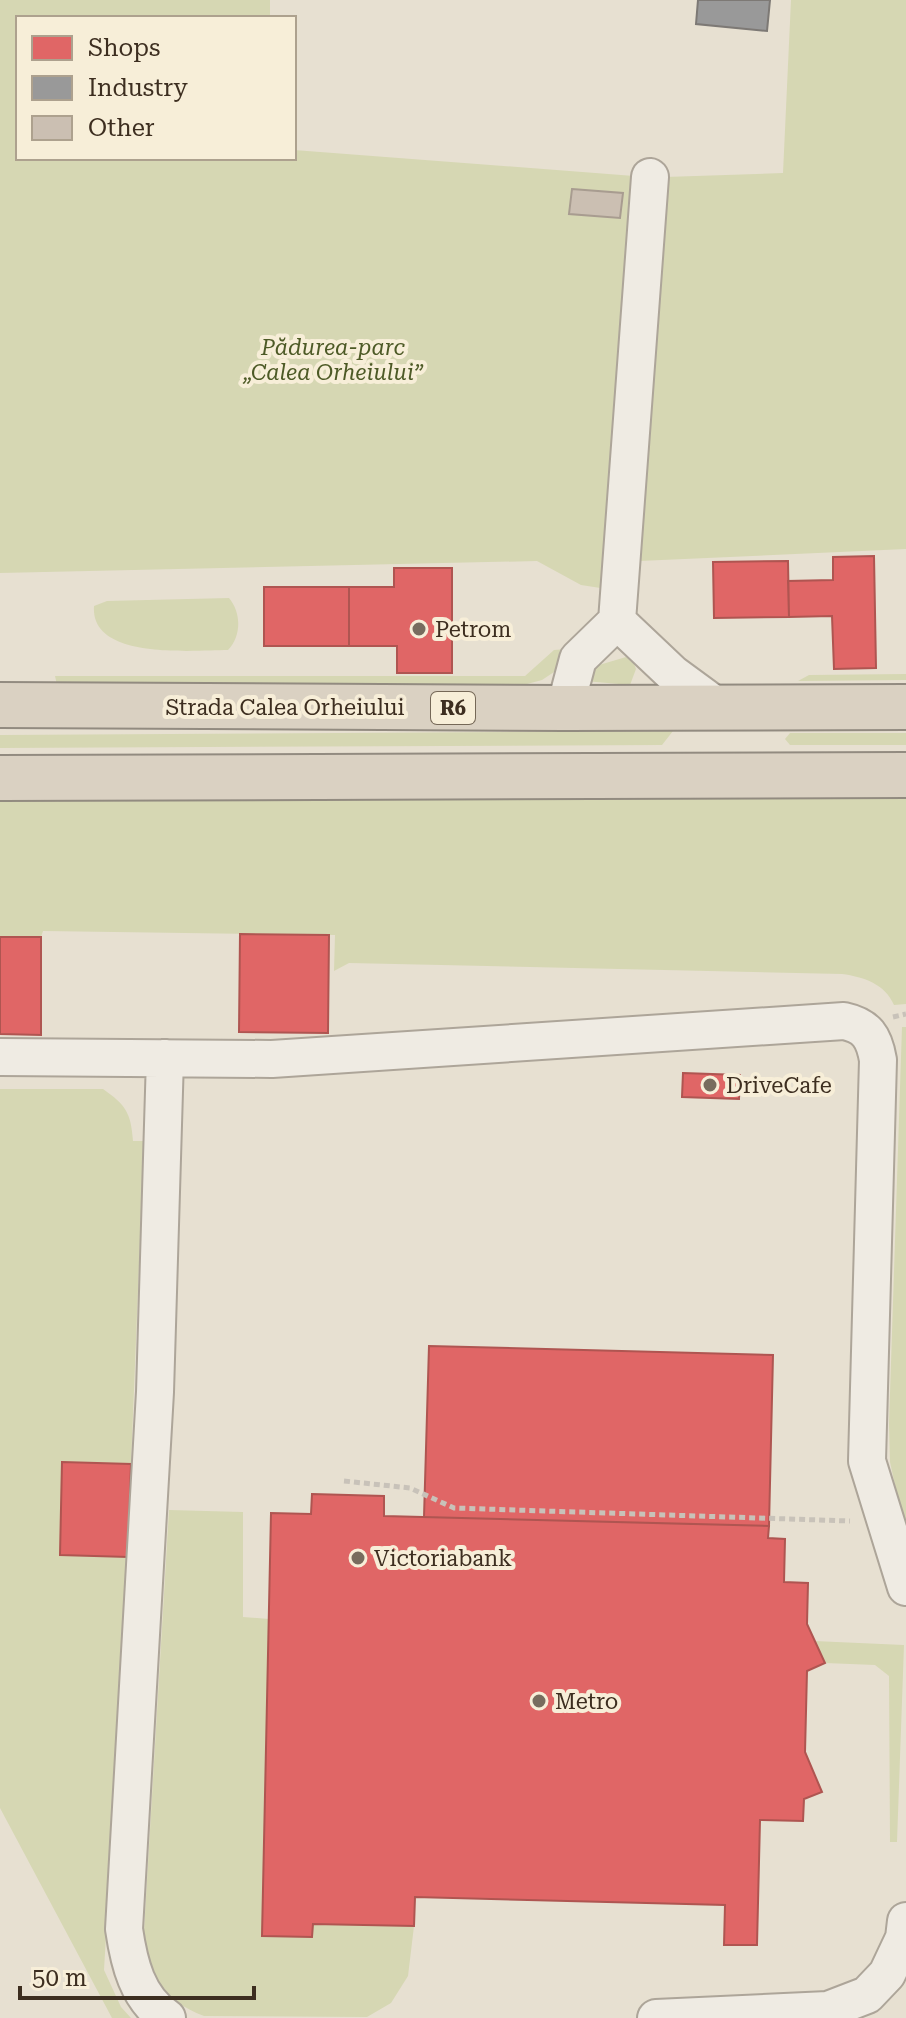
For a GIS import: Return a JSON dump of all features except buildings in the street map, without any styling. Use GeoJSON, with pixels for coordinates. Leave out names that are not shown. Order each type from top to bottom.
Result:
{"type":"FeatureCollection","features":[{"type":"Feature","properties":{"kind":"highway","name":"Strada Calea Orheiului"},"geometry":{"type":"LineString","coordinates":[[0,705],[906,707]]}},
{"type":"Feature","properties":{"kind":"highway"},"geometry":{"type":"LineString","coordinates":[[718,707],[720,774]]}},
{"type":"Feature","properties":{"kind":"highway"},"geometry":{"type":"LineString","coordinates":[[0,778],[906,775]]}},
{"type":"Feature","properties":{"kind":"lane"},"geometry":{"type":"LineString","coordinates":[[565,708],[578,659],[617,621],[650,177]]}},
{"type":"Feature","properties":{"kind":"lane"},"geometry":{"type":"LineString","coordinates":[[617,621],[673,674],[718,707]]}},
{"type":"Feature","properties":{"kind":"lane"},"geometry":{"type":"LineString","coordinates":[[0,1057],[272,1059],[844,1021],[859,1024],[869,1032],[878,1060],[867,1461],[906,1587]]}},
{"type":"Feature","properties":{"kind":"lane"},"geometry":{"type":"LineString","coordinates":[[165,1058],[155,1103],[155,1392],[124,1929],[128,1960],[141,1990],[158,2012],[167,2018]]}},
{"type":"Feature","properties":{"kind":"lane"},"geometry":{"type":"LineString","coordinates":[[0,1069],[90,1069],[125,1078],[155,1103]]}},
{"type":"Feature","properties":{"kind":"lane"},"geometry":{"type":"LineString","coordinates":[[656,2018],[828,2010],[867,1995],[887,1974],[904,1938],[906,1921]]}},
{"type":"Feature","properties":{"kind":"path"},"geometry":{"type":"LineString","coordinates":[[898,1014],[906,1014]]}},
{"type":"Feature","properties":{"kind":"path"},"geometry":{"type":"LineString","coordinates":[[344,1481],[410,1488],[454,1508],[886,1522]]}},
{"type":"Feature","properties":{"kind":"green space","name":"Pădurea-parc „Calea Orheiului”"},"geometry":{"type":"Polygon","coordinates":[[[0,0],[270,0],[270,16],[16,16],[16,160],[296,160],[296,150],[634,176],[607,589],[581,585],[537,561],[0,573],[0,0]]]}},
{"type":"Feature","properties":{"kind":"green space"},"geometry":{"type":"Polygon","coordinates":[[[791,0],[906,0],[906,549],[639,561],[665,177],[783,173],[791,0]]]}},
{"type":"Feature","properties":{"kind":"green space"},"geometry":{"type":"Polygon","coordinates":[[[229,598],[236,610],[238,631],[228,650],[170,651],[126,644],[109,636],[97,624],[94,606],[107,601],[229,598]]]}},
{"type":"Feature","properties":{"kind":"green space"},"geometry":{"type":"Polygon","coordinates":[[[567,649],[563,666],[542,680],[527,684],[57,685],[55,676],[525,676],[554,650],[567,649]]]}},
{"type":"Feature","properties":{"kind":"green space"},"geometry":{"type":"Polygon","coordinates":[[[626,657],[633,661],[636,669],[630,685],[585,681],[589,668],[626,657]]]}},
{"type":"Feature","properties":{"kind":"green space"},"geometry":{"type":"Polygon","coordinates":[[[906,674],[906,680],[798,681],[809,675],[906,674]]]}},
{"type":"Feature","properties":{"kind":"green space"},"geometry":{"type":"Polygon","coordinates":[[[673,731],[662,745],[0,748],[0,735],[673,731]]]}},
{"type":"Feature","properties":{"kind":"green space"},"geometry":{"type":"Polygon","coordinates":[[[790,733],[906,733],[906,745],[790,745],[785,739],[790,733]]]}},
{"type":"Feature","properties":{"kind":"green space"},"geometry":{"type":"Polygon","coordinates":[[[906,794],[906,1004],[894,1005],[885,992],[873,983],[842,974],[349,963],[334,971],[335,935],[43,931],[41,937],[0,937],[0,799],[906,794]]]}},
{"type":"Feature","properties":{"kind":"green space"},"geometry":{"type":"Polygon","coordinates":[[[902,1027],[906,1027],[906,1536],[890,1462],[889,1424],[902,1027]]]}},
{"type":"Feature","properties":{"kind":"green space"},"geometry":{"type":"Polygon","coordinates":[[[0,1089],[103,1089],[126,1110],[133,1141],[144,1141],[131,1464],[62,1462],[60,1554],[128,1557],[104,1970],[121,2007],[131,2018],[112,2018],[0,1808],[0,1089]]]}},
{"type":"Feature","properties":{"kind":"green space"},"geometry":{"type":"Polygon","coordinates":[[[169,1510],[243,1512],[243,1617],[269,1619],[262,1935],[312,1937],[313,1924],[414,1926],[408,1976],[391,2003],[367,2017],[204,2016],[168,1994],[154,1973],[144,1931],[169,1510]]]}},
{"type":"Feature","properties":{"kind":"green space"},"geometry":{"type":"Polygon","coordinates":[[[814,1641],[904,1645],[897,1842],[890,1842],[889,1676],[875,1665],[825,1663],[814,1641]]]}},
{"type":"Feature","properties":{"kind":"place","name":"Petrom"},"geometry":{"type":"Point","coordinates":[419,629]}},
{"type":"Feature","properties":{"kind":"place","name":"DriveCafe"},"geometry":{"type":"Point","coordinates":[710,1085]}},
{"type":"Feature","properties":{"kind":"place","name":"Victoriabank"},"geometry":{"type":"Point","coordinates":[358,1558]}},
{"type":"Feature","properties":{"kind":"place","name":"Metro"},"geometry":{"type":"Point","coordinates":[539,1701]}}]}
